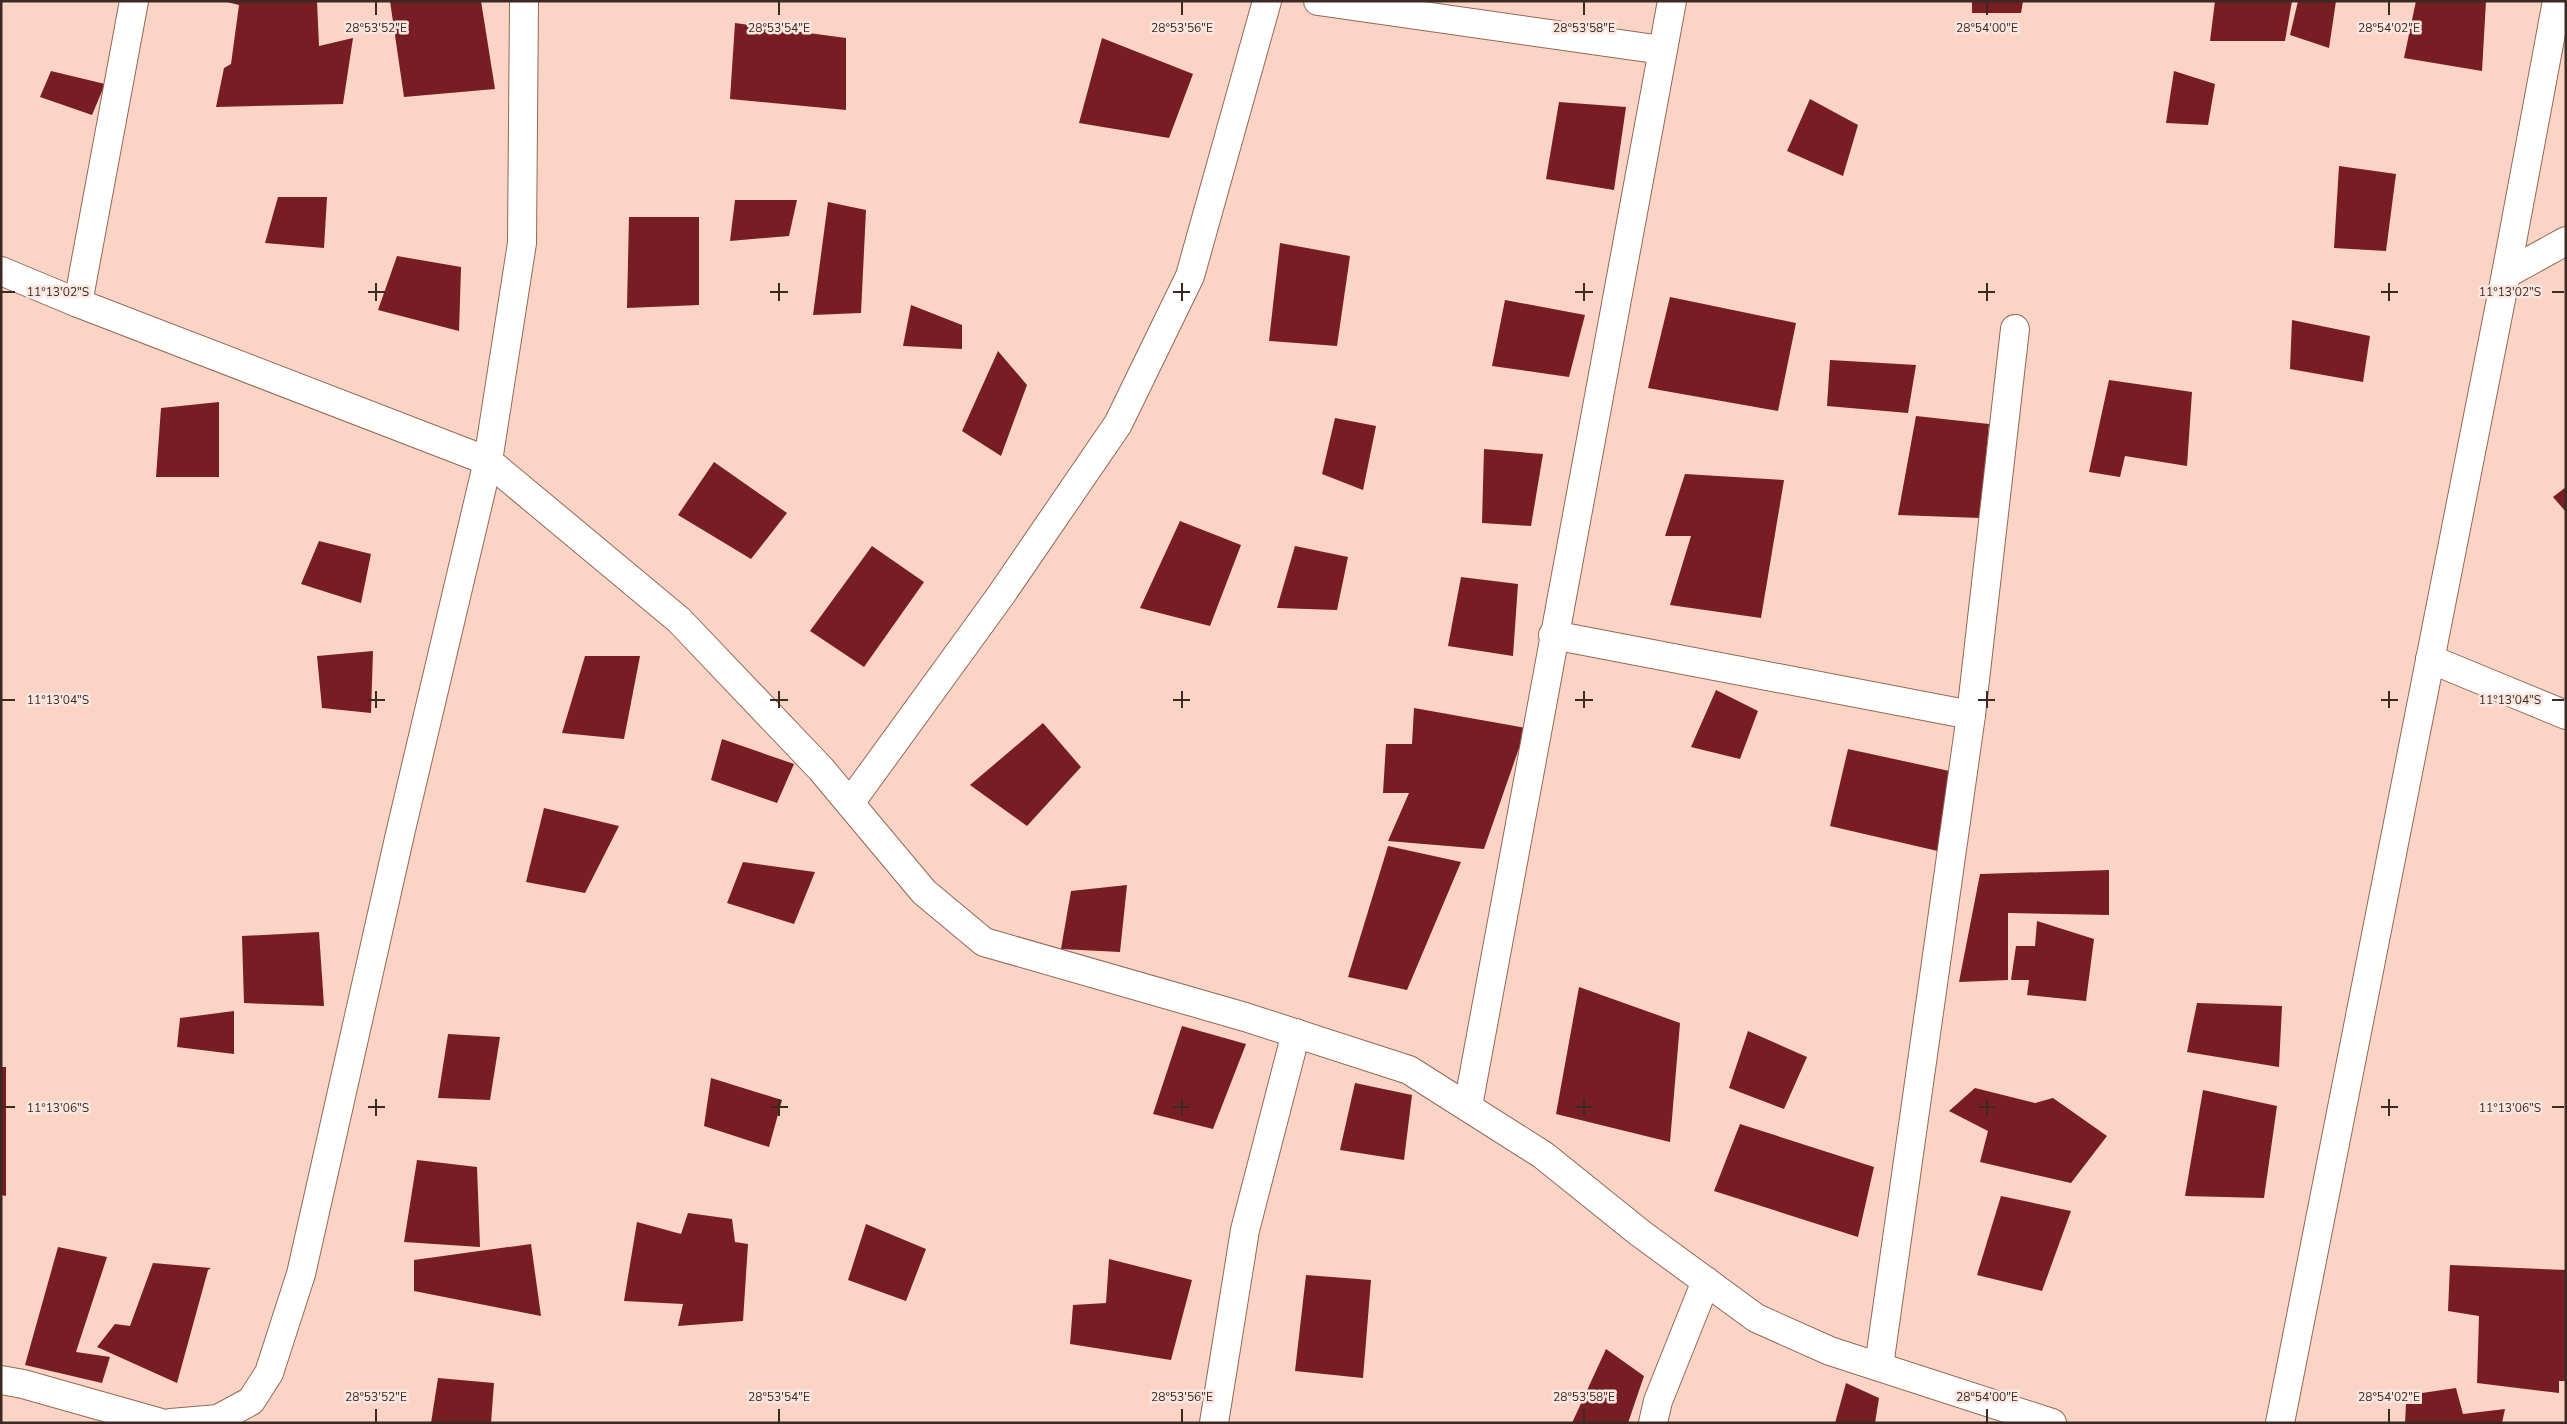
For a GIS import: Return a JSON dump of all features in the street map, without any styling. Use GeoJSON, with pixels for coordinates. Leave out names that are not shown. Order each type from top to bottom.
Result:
{"type":"FeatureCollection","features":[{"type":"Feature","properties":{"kind":"street"},"geometry":{"type":"LineString","coordinates":[[78,303],[134,1]]}},
{"type":"Feature","properties":{"kind":"street"},"geometry":{"type":"LineString","coordinates":[[171,1423],[218,1419],[251,1401],[269,1373],[301,1274],[398,844],[488,461],[522,243],[524,1]]}},
{"type":"Feature","properties":{"kind":"street"},"geometry":{"type":"LineString","coordinates":[[850,803],[1001,595],[1118,424],[1190,276],[1267,1]]}},
{"type":"Feature","properties":{"kind":"street"},"geometry":{"type":"LineString","coordinates":[[1318,1],[1662,50]]}},
{"type":"Feature","properties":{"kind":"street"},"geometry":{"type":"LineString","coordinates":[[1468,1106],[1553,635],[1672,1]]}},
{"type":"Feature","properties":{"kind":"street"},"geometry":{"type":"LineString","coordinates":[[2280,1423],[2506,274],[2557,1]]}},
{"type":"Feature","properties":{"kind":"street"},"geometry":{"type":"LineString","coordinates":[[2506,274],[2566,241]]}},
{"type":"Feature","properties":{"kind":"street"},"geometry":{"type":"LineString","coordinates":[[1,271],[78,303],[488,461],[679,620],[821,769],[924,892],[984,942],[1296,1033],[1409,1070],[1468,1106],[1543,1156],[1640,1233],[1756,1318],[1830,1352],[1879,1366],[2052,1423]]}},
{"type":"Feature","properties":{"kind":"street"},"geometry":{"type":"LineString","coordinates":[[1879,1366],[1972,715],[2015,329]]}},
{"type":"Feature","properties":{"kind":"street"},"geometry":{"type":"LineString","coordinates":[[1553,635],[1972,715]]}},
{"type":"Feature","properties":{"kind":"street"},"geometry":{"type":"LineString","coordinates":[[2430,659],[2566,715]]}},
{"type":"Feature","properties":{"kind":"street"},"geometry":{"type":"LineString","coordinates":[[1214,1423],[1246,1230],[1296,1033]]}},
{"type":"Feature","properties":{"kind":"street"},"geometry":{"type":"LineString","coordinates":[[1653,1423],[1658,1401],[1706,1281]]}},
{"type":"Feature","properties":{"kind":"street"},"geometry":{"type":"LineString","coordinates":[[1,1380],[23,1384],[162,1423]]}},
{"type":"Feature","properties":{"kind":"building"},"geometry":{"type":"Polygon","coordinates":[[[223,1],[317,1],[319,46],[353,38],[343,104],[216,107],[224,68],[231,64],[239,5],[223,1]]]}},
{"type":"Feature","properties":{"kind":"building"},"geometry":{"type":"Polygon","coordinates":[[[390,1],[481,1],[495,89],[404,97],[390,1]]]}},
{"type":"Feature","properties":{"kind":"building"},"geometry":{"type":"Polygon","coordinates":[[[1972,1],[2023,1],[2021,13],[1972,13],[1972,1]]]}},
{"type":"Feature","properties":{"kind":"building"},"geometry":{"type":"Polygon","coordinates":[[[2215,1],[2292,1],[2285,41],[2210,41],[2215,1]]]}},
{"type":"Feature","properties":{"kind":"building"},"geometry":{"type":"Polygon","coordinates":[[[2298,1],[2336,1],[2329,48],[2290,35],[2298,1]]]}},
{"type":"Feature","properties":{"kind":"building"},"geometry":{"type":"Polygon","coordinates":[[[2416,1],[2486,1],[2482,71],[2404,58],[2416,1]]]}},
{"type":"Feature","properties":{"kind":"building"},"geometry":{"type":"Polygon","coordinates":[[[735,23],[846,38],[846,110],[730,99],[735,23]]]}},
{"type":"Feature","properties":{"kind":"building"},"geometry":{"type":"Polygon","coordinates":[[[1102,38],[1193,74],[1169,138],[1079,123],[1102,38]]]}},
{"type":"Feature","properties":{"kind":"building"},"geometry":{"type":"Polygon","coordinates":[[[51,71],[105,84],[92,115],[40,97],[51,71]]]}},
{"type":"Feature","properties":{"kind":"building"},"geometry":{"type":"Polygon","coordinates":[[[2174,71],[2215,84],[2208,125],[2166,123],[2174,71]]]}},
{"type":"Feature","properties":{"kind":"building"},"geometry":{"type":"Polygon","coordinates":[[[1810,99],[1858,125],[1843,176],[1787,151],[1810,99]]]}},
{"type":"Feature","properties":{"kind":"building"},"geometry":{"type":"Polygon","coordinates":[[[1559,102],[1626,107],[1614,190],[1546,179],[1559,102]]]}},
{"type":"Feature","properties":{"kind":"building"},"geometry":{"type":"Polygon","coordinates":[[[2339,166],[2396,174],[2386,251],[2334,248],[2339,166]]]}},
{"type":"Feature","properties":{"kind":"building"},"geometry":{"type":"Polygon","coordinates":[[[278,197],[327,197],[324,248],[265,243],[278,197]]]}},
{"type":"Feature","properties":{"kind":"building"},"geometry":{"type":"Polygon","coordinates":[[[735,200],[797,200],[789,236],[730,241],[735,200]]]}},
{"type":"Feature","properties":{"kind":"building"},"geometry":{"type":"Polygon","coordinates":[[[828,202],[866,210],[861,313],[813,315],[828,202]]]}},
{"type":"Feature","properties":{"kind":"building"},"geometry":{"type":"Polygon","coordinates":[[[629,217],[699,217],[699,305],[627,308],[629,217]]]}},
{"type":"Feature","properties":{"kind":"building"},"geometry":{"type":"Polygon","coordinates":[[[1280,243],[1350,256],[1337,346],[1269,341],[1280,243]]]}},
{"type":"Feature","properties":{"kind":"building"},"geometry":{"type":"Polygon","coordinates":[[[397,256],[461,267],[459,331],[378,310],[397,256]]]}},
{"type":"Feature","properties":{"kind":"building"},"geometry":{"type":"Polygon","coordinates":[[[1670,297],[1796,323],[1778,411],[1648,388],[1670,297]]]}},
{"type":"Feature","properties":{"kind":"building"},"geometry":{"type":"Polygon","coordinates":[[[1505,300],[1585,315],[1569,377],[1492,366],[1505,300]]]}},
{"type":"Feature","properties":{"kind":"building"},"geometry":{"type":"Polygon","coordinates":[[[911,305],[962,325],[962,349],[903,346],[911,305]]]}},
{"type":"Feature","properties":{"kind":"building"},"geometry":{"type":"Polygon","coordinates":[[[2292,320],[2370,336],[2363,382],[2290,369],[2292,320]]]}},
{"type":"Feature","properties":{"kind":"building"},"geometry":{"type":"Polygon","coordinates":[[[998,351],[1027,385],[1001,456],[962,431],[998,351]]]}},
{"type":"Feature","properties":{"kind":"building"},"geometry":{"type":"Polygon","coordinates":[[[1830,360],[1916,365],[1908,413],[1827,406],[1830,360]]]}},
{"type":"Feature","properties":{"kind":"building"},"geometry":{"type":"Polygon","coordinates":[[[2109,380],[2192,392],[2187,466],[2125,456],[2120,477],[2089,472],[2109,380]]]}},
{"type":"Feature","properties":{"kind":"building"},"geometry":{"type":"Polygon","coordinates":[[[219,402],[219,477],[156,477],[161,408],[219,402]]]}},
{"type":"Feature","properties":{"kind":"building"},"geometry":{"type":"Polygon","coordinates":[[[1916,416],[1989,424],[1980,518],[1898,515],[1916,416]]]}},
{"type":"Feature","properties":{"kind":"building"},"geometry":{"type":"Polygon","coordinates":[[[1335,418],[1376,426],[1363,490],[1322,474],[1335,418]]]}},
{"type":"Feature","properties":{"kind":"building"},"geometry":{"type":"Polygon","coordinates":[[[1484,449],[1543,454],[1531,526],[1482,523],[1484,449]]]}},
{"type":"Feature","properties":{"kind":"building"},"geometry":{"type":"Polygon","coordinates":[[[714,462],[787,513],[751,559],[678,515],[714,462]]]}},
{"type":"Feature","properties":{"kind":"building"},"geometry":{"type":"Polygon","coordinates":[[[1685,474],[1784,480],[1761,618],[1670,605],[1691,536],[1665,536],[1685,474]]]}},
{"type":"Feature","properties":{"kind":"building"},"geometry":{"type":"Polygon","coordinates":[[[2566,487],[2566,512],[2553,497],[2566,487]]]}},
{"type":"Feature","properties":{"kind":"building"},"geometry":{"type":"Polygon","coordinates":[[[1180,521],[1241,545],[1210,626],[1140,608],[1180,521]]]}},
{"type":"Feature","properties":{"kind":"building"},"geometry":{"type":"Polygon","coordinates":[[[319,541],[371,554],[361,603],[301,584],[319,541]]]}},
{"type":"Feature","properties":{"kind":"building"},"geometry":{"type":"Polygon","coordinates":[[[872,546],[924,582],[864,667],[810,631],[872,546]]]}},
{"type":"Feature","properties":{"kind":"building"},"geometry":{"type":"Polygon","coordinates":[[[1295,546],[1348,557],[1337,610],[1277,608],[1295,546]]]}},
{"type":"Feature","properties":{"kind":"building"},"geometry":{"type":"Polygon","coordinates":[[[1461,577],[1518,584],[1513,656],[1448,646],[1461,577]]]}},
{"type":"Feature","properties":{"kind":"building"},"geometry":{"type":"Polygon","coordinates":[[[373,651],[371,713],[322,708],[317,656],[373,651]]]}},
{"type":"Feature","properties":{"kind":"building"},"geometry":{"type":"Polygon","coordinates":[[[585,656],[640,656],[624,739],[562,733],[585,656]]]}},
{"type":"Feature","properties":{"kind":"building"},"geometry":{"type":"Polygon","coordinates":[[[1716,690],[1758,711],[1740,759],[1691,747],[1716,690]]]}},
{"type":"Feature","properties":{"kind":"building"},"geometry":{"type":"Polygon","coordinates":[[[1414,708],[1526,728],[1484,849],[1388,841],[1409,793],[1383,793],[1386,744],[1412,744],[1414,708]]]}},
{"type":"Feature","properties":{"kind":"building"},"geometry":{"type":"Polygon","coordinates":[[[1043,723],[1081,767],[1027,826],[970,785],[1043,723]]]}},
{"type":"Feature","properties":{"kind":"building"},"geometry":{"type":"Polygon","coordinates":[[[722,739],[794,764],[777,803],[711,780],[722,739]]]}},
{"type":"Feature","properties":{"kind":"building"},"geometry":{"type":"Polygon","coordinates":[[[1848,749],[1954,772],[1942,852],[1830,826],[1848,749]]]}},
{"type":"Feature","properties":{"kind":"building"},"geometry":{"type":"Polygon","coordinates":[[[544,808],[619,826],[585,893],[526,882],[544,808]]]}},
{"type":"Feature","properties":{"kind":"building"},"geometry":{"type":"Polygon","coordinates":[[[1388,846],[1461,862],[1407,990],[1348,977],[1388,846]]]}},
{"type":"Feature","properties":{"kind":"building"},"geometry":{"type":"Polygon","coordinates":[[[743,862],[815,872],[794,924],[727,903],[743,862]]]}},
{"type":"Feature","properties":{"kind":"building"},"geometry":{"type":"Polygon","coordinates":[[[2109,870],[2109,915],[2008,913],[2008,980],[1959,982],[1980,874],[2109,870]]]}},
{"type":"Feature","properties":{"kind":"building"},"geometry":{"type":"Polygon","coordinates":[[[1127,885],[1120,952],[1061,949],[1071,891],[1127,885]]]}},
{"type":"Feature","properties":{"kind":"building"},"geometry":{"type":"Polygon","coordinates":[[[2037,921],[2094,939],[2086,1001],[2027,995],[2029,980],[2011,980],[2016,946],[2035,946],[2037,921]]]}},
{"type":"Feature","properties":{"kind":"building"},"geometry":{"type":"Polygon","coordinates":[[[319,932],[324,1006],[244,1003],[242,936],[319,932]]]}},
{"type":"Feature","properties":{"kind":"building"},"geometry":{"type":"Polygon","coordinates":[[[1579,987],[1680,1023],[1670,1142],[1556,1114],[1579,987]]]}},
{"type":"Feature","properties":{"kind":"building"},"geometry":{"type":"Polygon","coordinates":[[[2197,1003],[2282,1006],[2279,1067],[2187,1052],[2197,1003]]]}},
{"type":"Feature","properties":{"kind":"building"},"geometry":{"type":"Polygon","coordinates":[[[234,1011],[234,1054],[177,1047],[180,1018],[234,1011]]]}},
{"type":"Feature","properties":{"kind":"building"},"geometry":{"type":"Polygon","coordinates":[[[1182,1026],[1246,1044],[1213,1129],[1153,1114],[1182,1026]]]}},
{"type":"Feature","properties":{"kind":"building"},"geometry":{"type":"Polygon","coordinates":[[[1748,1031],[1807,1057],[1784,1109],[1729,1088],[1748,1031]]]}},
{"type":"Feature","properties":{"kind":"building"},"geometry":{"type":"Polygon","coordinates":[[[448,1034],[500,1037],[490,1100],[438,1098],[448,1034]]]}},
{"type":"Feature","properties":{"kind":"building"},"geometry":{"type":"Polygon","coordinates":[[[1,1067],[6,1067],[6,1196],[1,1195],[1,1067]]]}},
{"type":"Feature","properties":{"kind":"building"},"geometry":{"type":"Polygon","coordinates":[[[711,1078],[782,1100],[769,1147],[704,1126],[711,1078]]]}},
{"type":"Feature","properties":{"kind":"building"},"geometry":{"type":"Polygon","coordinates":[[[1355,1083],[1412,1095],[1404,1160],[1340,1150],[1355,1083]]]}},
{"type":"Feature","properties":{"kind":"building"},"geometry":{"type":"Polygon","coordinates":[[[1975,1088],[2035,1103],[2053,1098],[2107,1136],[2071,1183],[1980,1162],[1988,1131],[1949,1111],[1975,1088]]]}},
{"type":"Feature","properties":{"kind":"building"},"geometry":{"type":"Polygon","coordinates":[[[2203,1090],[2277,1106],[2264,1198],[2185,1196],[2203,1090]]]}},
{"type":"Feature","properties":{"kind":"building"},"geometry":{"type":"Polygon","coordinates":[[[1740,1124],[1874,1167],[1858,1237],[1714,1191],[1740,1124]]]}},
{"type":"Feature","properties":{"kind":"building"},"geometry":{"type":"Polygon","coordinates":[[[417,1160],[477,1167],[480,1247],[404,1242],[417,1160]]]}},
{"type":"Feature","properties":{"kind":"building"},"geometry":{"type":"Polygon","coordinates":[[[2001,1196],[2071,1211],[2042,1291],[1977,1275],[2001,1196]]]}},
{"type":"Feature","properties":{"kind":"building"},"geometry":{"type":"Polygon","coordinates":[[[688,1213],[732,1219],[735,1242],[748,1244],[743,1321],[678,1326],[683,1304],[624,1301],[637,1222],[681,1234],[688,1213]]]}},
{"type":"Feature","properties":{"kind":"building"},"geometry":{"type":"Polygon","coordinates":[[[866,1224],[926,1249],[906,1301],[848,1280],[866,1224]]]}},
{"type":"Feature","properties":{"kind":"building"},"geometry":{"type":"Polygon","coordinates":[[[531,1244],[541,1316],[414,1291],[414,1260],[531,1244]]]}},
{"type":"Feature","properties":{"kind":"building"},"geometry":{"type":"Polygon","coordinates":[[[58,1247],[107,1257],[76,1352],[110,1357],[102,1383],[25,1365],[58,1247]]]}},
{"type":"Feature","properties":{"kind":"building"},"geometry":{"type":"Polygon","coordinates":[[[1109,1259],[1192,1280],[1171,1360],[1070,1344],[1073,1305],[1106,1303],[1109,1259]]]}},
{"type":"Feature","properties":{"kind":"building"},"geometry":{"type":"Polygon","coordinates":[[[153,1263],[211,1268],[208,1270],[177,1383],[97,1347],[115,1324],[130,1326],[153,1263]]]}},
{"type":"Feature","properties":{"kind":"building"},"geometry":{"type":"Polygon","coordinates":[[[2450,1265],[2566,1270],[2566,1381],[2559,1381],[2559,1393],[2477,1383],[2479,1316],[2448,1311],[2450,1265]]]}},
{"type":"Feature","properties":{"kind":"building"},"geometry":{"type":"Polygon","coordinates":[[[1306,1275],[1371,1280],[1363,1378],[1295,1371],[1306,1275]]]}},
{"type":"Feature","properties":{"kind":"building"},"geometry":{"type":"Polygon","coordinates":[[[1606,1349],[1644,1376],[1628,1423],[1572,1423],[1606,1349]]]}},
{"type":"Feature","properties":{"kind":"building"},"geometry":{"type":"Polygon","coordinates":[[[438,1378],[494,1383],[491,1423],[431,1423],[438,1378]]]}},
{"type":"Feature","properties":{"kind":"building"},"geometry":{"type":"Polygon","coordinates":[[[1846,1383],[1879,1398],[1875,1423],[1835,1423],[1846,1383]]]}},
{"type":"Feature","properties":{"kind":"building"},"geometry":{"type":"Polygon","coordinates":[[[2456,1388],[2463,1414],[2505,1409],[2502,1423],[2405,1423],[2406,1404],[2422,1404],[2422,1393],[2456,1388]]]}}]}
